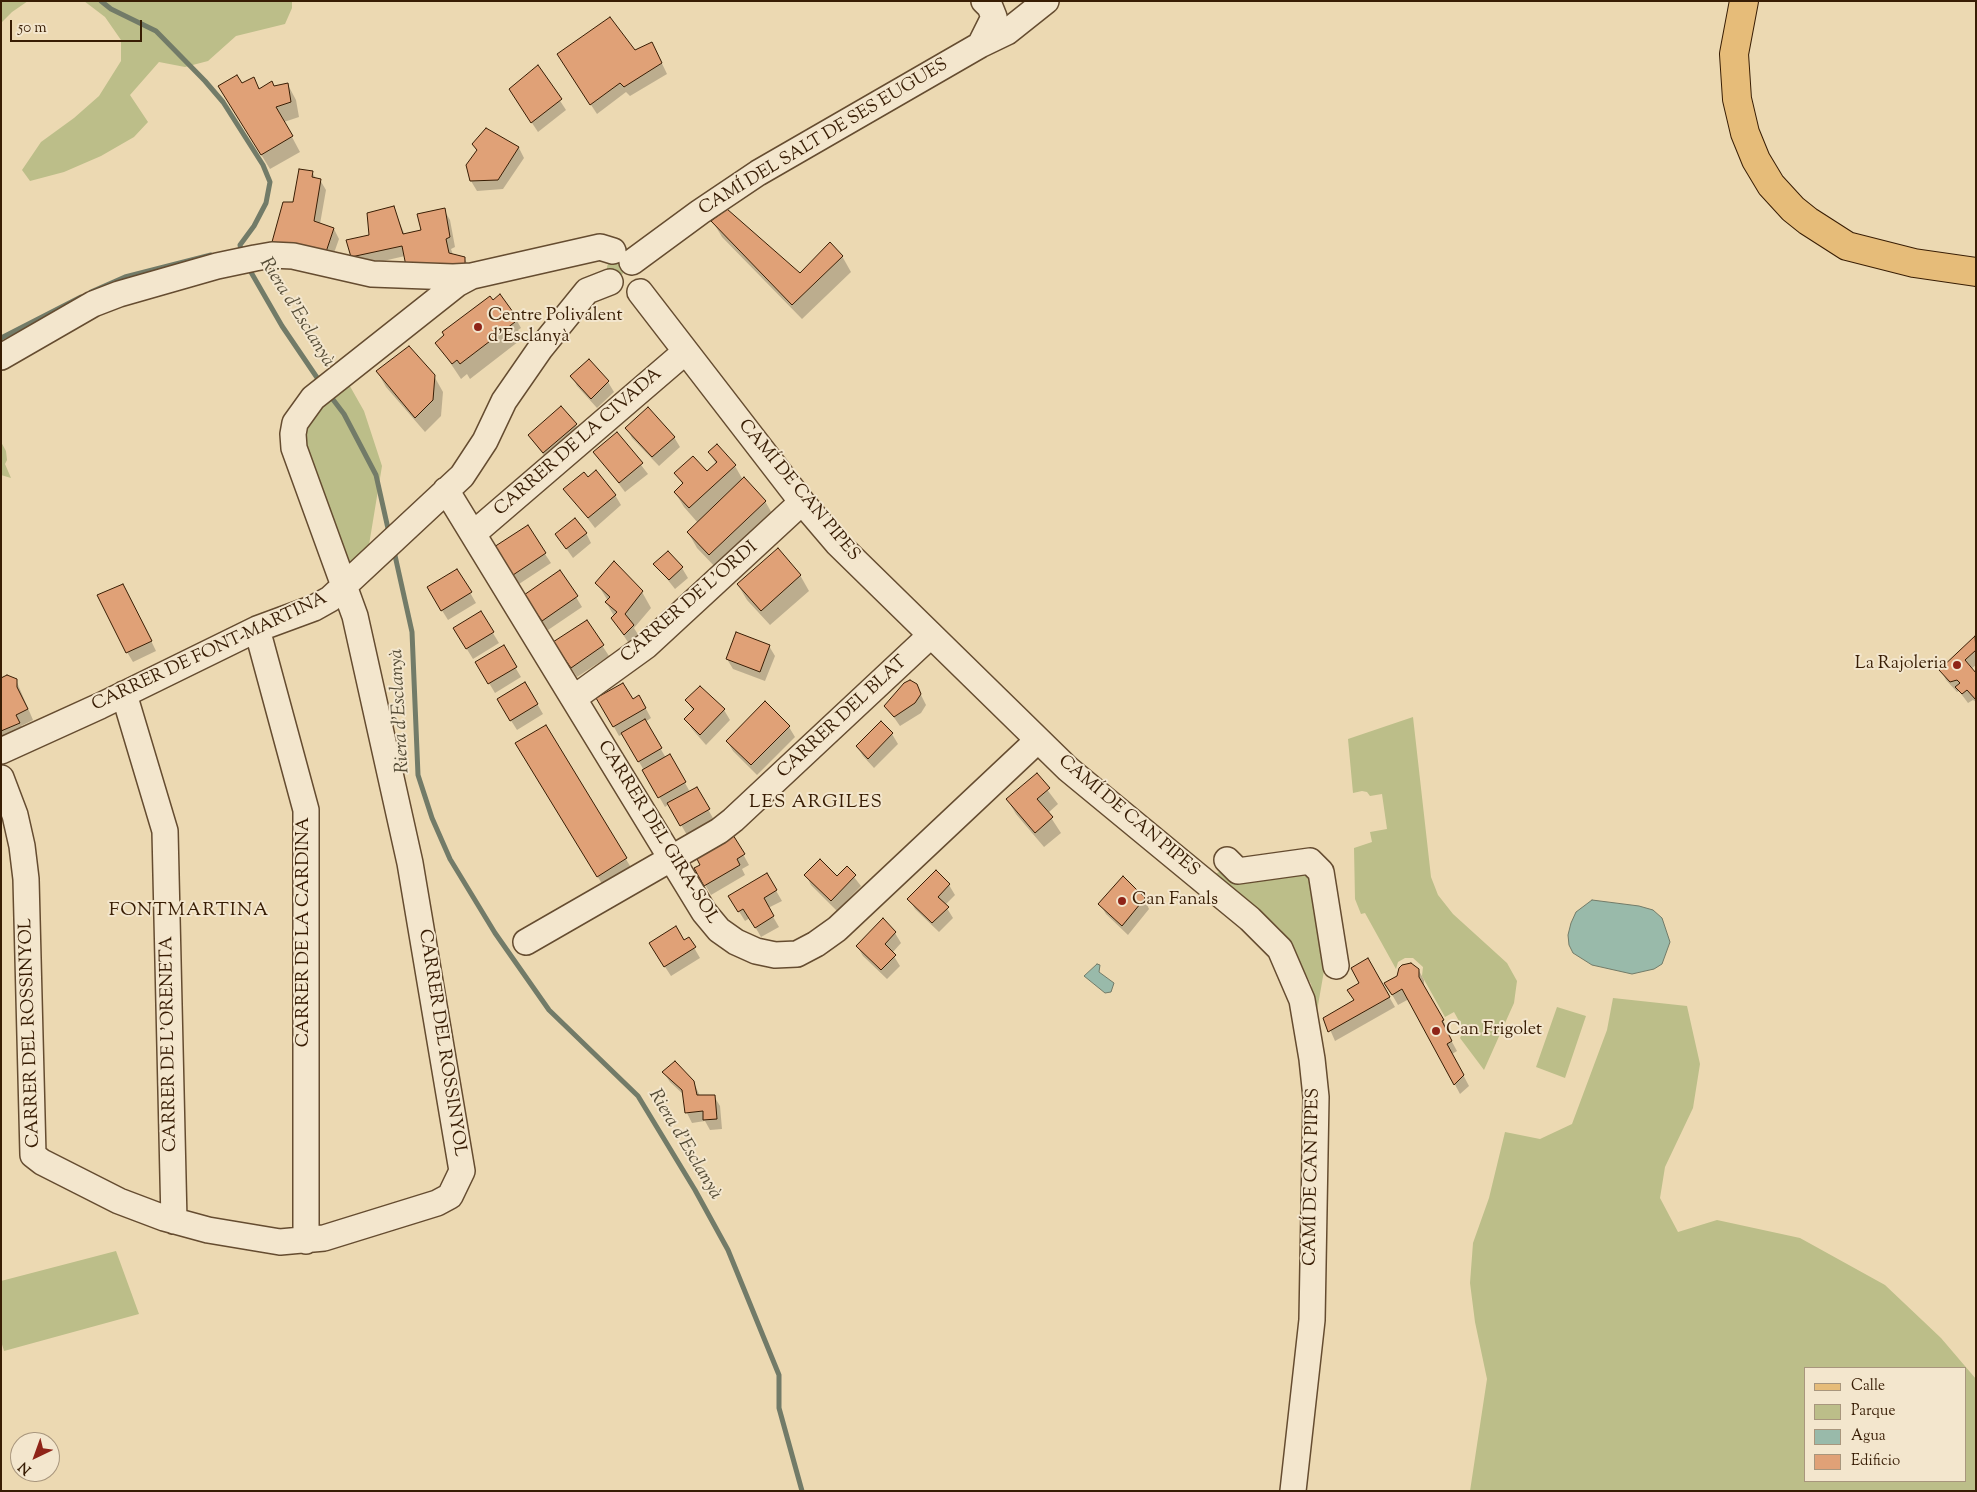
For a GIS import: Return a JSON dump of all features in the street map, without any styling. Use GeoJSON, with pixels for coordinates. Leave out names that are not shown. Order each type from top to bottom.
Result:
{"type":"FeatureCollection","features":[{"type":"Feature","properties":{"kind":"main road"},"geometry":{"type":"LineString","coordinates":[[1744,1],[1734,54],[1737,99],[1745,133],[1756,160],[1771,185],[1793,209],[1847,246],[1914,263],[1976,272]]}},
{"type":"Feature","properties":{"kind":"main road"},"geometry":{"type":"LineString","coordinates":[[1753,1],[1745,30],[1743,93],[1751,129],[1776,176],[1814,214],[1850,238],[1911,254],[1976,265]]}},
{"type":"Feature","properties":{"kind":"street"},"geometry":{"type":"LineString","coordinates":[[980,45],[994,17],[990,7],[984,1]]}},
{"type":"Feature","properties":{"kind":"street","name":"CAMÍ DEL SALT DE SES EUGUES"},"geometry":{"type":"LineString","coordinates":[[613,283],[624,282],[630,276],[626,258],[670,234],[758,173],[980,45],[1007,32],[1036,2]]}},
{"type":"Feature","properties":{"kind":"street"},"geometry":{"type":"LineString","coordinates":[[1,357],[93,304],[151,283],[272,255],[293,256],[347,270],[415,276],[472,276],[600,247],[626,258]]}},
{"type":"Feature","properties":{"kind":"street","name":"CAMÍ DE CAN PIPES"},"geometry":{"type":"LineString","coordinates":[[626,258],[640,292],[802,502],[837,543],[1068,769],[1266,932],[1280,949],[1302,1000],[1311,1046],[1316,1097],[1312,1320],[1294,1491]]}},
{"type":"Feature","properties":{"kind":"street"},"geometry":{"type":"LineString","coordinates":[[415,276],[437,283],[440,291],[434,302]]}},
{"type":"Feature","properties":{"kind":"street","name":"CARRER DEL ROSSINYOL"},"geometry":{"type":"LineString","coordinates":[[1,778],[15,815],[22,846],[26,879],[33,1155],[42,1162],[120,1201],[174,1221],[208,1230],[271,1240],[306,1241],[324,1238],[438,1203],[450,1196],[462,1171],[410,863],[355,616],[294,448],[295,423],[302,410],[325,388],[434,302],[457,284],[472,276]]}},
{"type":"Feature","properties":{"kind":"street"},"geometry":{"type":"LineString","coordinates":[[613,283],[640,292]]}},
{"type":"Feature","properties":{"kind":"street","name":"CARRER DE FONT-MARTINA"},"geometry":{"type":"LineString","coordinates":[[1,751],[257,629],[314,608],[330,599],[343,584],[363,570],[380,551],[462,476],[473,462],[504,401],[568,313],[587,290],[613,283]]}},
{"type":"Feature","properties":{"kind":"street","name":"CARRER DE LA CIVADA"},"geometry":{"type":"LineString","coordinates":[[474,534],[686,352]]}},
{"type":"Feature","properties":{"kind":"street","name":"CARRER DEL GIRA-SOL"},"geometry":{"type":"LineString","coordinates":[[446,490],[704,912],[719,930],[736,942],[756,951],[775,954],[797,954],[816,944],[837,929],[1038,740]]}},
{"type":"Feature","properties":{"kind":"street","name":"CARRER DE L'ORDI"},"geometry":{"type":"LineString","coordinates":[[574,698],[646,646],[802,502]]}},
{"type":"Feature","properties":{"kind":"street","name":"CARRER DE LA CARDINA"},"geometry":{"type":"LineString","coordinates":[[257,629],[306,810],[306,1241]]}},
{"type":"Feature","properties":{"kind":"street","name":"CARRER DEL BLAT"},"geometry":{"type":"LineString","coordinates":[[526,942],[733,820],[931,635]]}},
{"type":"Feature","properties":{"kind":"street","name":"CARRER DE L'ORENETA"},"geometry":{"type":"LineString","coordinates":[[124,694],[165,831],[174,1221]]}},
{"type":"Feature","properties":{"kind":"street"},"geometry":{"type":"LineString","coordinates":[[1227,860],[1238,871],[1310,861],[1321,872],[1336,966]]}},
{"type":"Feature","properties":{"kind":"green space"},"geometry":{"type":"Polygon","coordinates":[[[1,1],[28,1],[12,12],[1,23],[1,1]]]}},
{"type":"Feature","properties":{"kind":"green space"},"geometry":{"type":"Polygon","coordinates":[[[84,1],[292,1],[292,8],[285,24],[236,36],[208,61],[185,67],[159,62],[130,95],[148,122],[134,137],[101,156],[64,172],[30,181],[22,170],[41,142],[74,118],[99,96],[121,61],[121,40],[105,17],[84,1]]]}},
{"type":"Feature","properties":{"kind":"green space"},"geometry":{"type":"Polygon","coordinates":[[[616,259],[622,262],[625,268],[622,274],[616,277],[610,274],[607,268],[610,262],[616,259]]]}},
{"type":"Feature","properties":{"kind":"green space"},"geometry":{"type":"Polygon","coordinates":[[[347,381],[364,411],[382,466],[368,551],[351,561],[346,560],[306,458],[304,430],[307,415],[347,381]]]}},
{"type":"Feature","properties":{"kind":"green space"},"geometry":{"type":"Polygon","coordinates":[[[1,442],[6,451],[7,460],[5,464],[11,478],[1,475],[1,442]]]}},
{"type":"Feature","properties":{"kind":"green space"},"geometry":{"type":"Polygon","coordinates":[[[1413,717],[1431,877],[1438,895],[1453,914],[1507,963],[1517,981],[1514,1003],[1484,1070],[1460,1038],[1464,1030],[1454,1012],[1445,1017],[1422,976],[1423,967],[1413,958],[1405,958],[1398,962],[1396,969],[1365,913],[1361,914],[1355,899],[1354,848],[1372,842],[1370,832],[1387,829],[1382,794],[1370,796],[1367,792],[1362,791],[1353,793],[1348,739],[1413,717]]]}},
{"type":"Feature","properties":{"kind":"green space"},"geometry":{"type":"Polygon","coordinates":[[[1306,868],[1315,878],[1328,948],[1317,1011],[1311,984],[1281,930],[1245,897],[1213,875],[1225,869],[1306,868]]]}},
{"type":"Feature","properties":{"kind":"green space"},"geometry":{"type":"Polygon","coordinates":[[[1613,998],[1687,1006],[1700,1064],[1693,1108],[1665,1167],[1660,1198],[1678,1232],[1717,1220],[1800,1238],[1885,1285],[1941,1338],[1966,1367],[1804,1367],[1804,1482],[1967,1482],[1967,1368],[1976,1379],[1976,1491],[1470,1491],[1487,1379],[1475,1322],[1470,1283],[1473,1243],[1489,1198],[1505,1132],[1540,1139],[1572,1124],[1607,1030],[1613,998]]]}},
{"type":"Feature","properties":{"kind":"green space"},"geometry":{"type":"Polygon","coordinates":[[[1557,1007],[1586,1016],[1565,1078],[1536,1067],[1557,1007]]]}},
{"type":"Feature","properties":{"kind":"green space"},"geometry":{"type":"Polygon","coordinates":[[[116,1251],[139,1314],[4,1351],[1,1341],[1,1281],[116,1251]]]}},
{"type":"Feature","properties":{"kind":"water"},"geometry":{"type":"Polygon","coordinates":[[[1592,900],[1639,906],[1653,910],[1662,918],[1670,942],[1662,964],[1654,969],[1632,974],[1592,965],[1573,953],[1569,945],[1568,935],[1571,923],[1576,912],[1592,900]]]}},
{"type":"Feature","properties":{"kind":"water"},"geometry":{"type":"Polygon","coordinates":[[[1097,964],[1100,965],[1099,972],[1114,983],[1111,992],[1105,993],[1084,976],[1097,964]]]}},
{"type":"Feature","properties":{"kind":"building"},"geometry":{"type":"Polygon","coordinates":[[[610,17],[635,50],[652,42],[662,63],[624,87],[620,83],[590,105],[557,54],[610,17]]]}},
{"type":"Feature","properties":{"kind":"building"},"geometry":{"type":"Polygon","coordinates":[[[538,65],[562,99],[531,123],[509,89],[538,65]]]}},
{"type":"Feature","properties":{"kind":"building"},"geometry":{"type":"Polygon","coordinates":[[[237,75],[242,83],[254,77],[259,89],[272,81],[274,86],[288,83],[291,102],[276,107],[293,136],[261,155],[218,86],[237,75]]]}},
{"type":"Feature","properties":{"kind":"building"},"geometry":{"type":"Polygon","coordinates":[[[486,128],[519,147],[498,180],[470,181],[466,165],[477,150],[472,144],[486,128]]]}},
{"type":"Feature","properties":{"kind":"building"},"geometry":{"type":"Polygon","coordinates":[[[299,169],[313,171],[312,177],[321,179],[314,221],[334,228],[324,258],[272,242],[283,202],[293,202],[299,169]]]}},
{"type":"Feature","properties":{"kind":"building"},"geometry":{"type":"Polygon","coordinates":[[[394,206],[403,234],[421,230],[417,214],[445,208],[450,237],[446,239],[449,253],[465,257],[465,268],[406,266],[402,246],[351,257],[346,240],[369,235],[367,213],[394,206]]]}},
{"type":"Feature","properties":{"kind":"building"},"geometry":{"type":"Polygon","coordinates":[[[727,209],[800,273],[830,242],[843,256],[792,305],[711,221],[727,209]]]}},
{"type":"Feature","properties":{"kind":"building","name":"Centre Polivalent d'Esclanyà"},"geometry":{"type":"Polygon","coordinates":[[[500,294],[513,312],[509,315],[515,322],[460,364],[457,360],[452,364],[435,343],[444,335],[442,332],[490,296],[493,300],[500,294]]]}},
{"type":"Feature","properties":{"kind":"building"},"geometry":{"type":"Polygon","coordinates":[[[409,346],[435,375],[433,400],[415,418],[376,371],[409,346]]]}},
{"type":"Feature","properties":{"kind":"building"},"geometry":{"type":"Polygon","coordinates":[[[589,359],[609,381],[591,399],[570,376],[589,359]]]}},
{"type":"Feature","properties":{"kind":"building"},"geometry":{"type":"Polygon","coordinates":[[[561,406],[577,424],[543,453],[528,435],[561,406]]]}},
{"type":"Feature","properties":{"kind":"building"},"geometry":{"type":"Polygon","coordinates":[[[648,407],[675,437],[652,457],[625,428],[648,407]]]}},
{"type":"Feature","properties":{"kind":"building"},"geometry":{"type":"Polygon","coordinates":[[[617,432],[643,463],[619,483],[593,452],[617,432]]]}},
{"type":"Feature","properties":{"kind":"building"},"geometry":{"type":"Polygon","coordinates":[[[717,444],[736,465],[689,508],[674,492],[683,483],[674,473],[693,456],[707,471],[717,462],[708,452],[717,444]]]}},
{"type":"Feature","properties":{"kind":"building"},"geometry":{"type":"Polygon","coordinates":[[[596,470],[616,495],[588,518],[563,489],[584,472],[588,477],[596,470]]]}},
{"type":"Feature","properties":{"kind":"building"},"geometry":{"type":"Polygon","coordinates":[[[744,477],[766,501],[709,555],[687,532],[744,477]]]}},
{"type":"Feature","properties":{"kind":"building"},"geometry":{"type":"Polygon","coordinates":[[[575,518],[587,533],[566,549],[555,534],[575,518]]]}},
{"type":"Feature","properties":{"kind":"building"},"geometry":{"type":"Polygon","coordinates":[[[528,525],[546,553],[513,575],[494,547],[528,525]]]}},
{"type":"Feature","properties":{"kind":"building"},"geometry":{"type":"Polygon","coordinates":[[[778,548],[801,575],[761,611],[737,584],[778,548]]]}},
{"type":"Feature","properties":{"kind":"building"},"geometry":{"type":"Polygon","coordinates":[[[668,551],[683,567],[669,580],[653,564],[668,551]]]}},
{"type":"Feature","properties":{"kind":"building"},"geometry":{"type":"Polygon","coordinates":[[[614,561],[643,591],[625,614],[634,625],[624,635],[611,618],[617,612],[605,602],[610,597],[595,583],[614,561]]]}},
{"type":"Feature","properties":{"kind":"building"},"geometry":{"type":"Polygon","coordinates":[[[457,569],[472,592],[441,611],[427,587],[457,569]]]}},
{"type":"Feature","properties":{"kind":"building"},"geometry":{"type":"Polygon","coordinates":[[[560,570],[578,596],[542,621],[524,595],[560,570]]]}},
{"type":"Feature","properties":{"kind":"building"},"geometry":{"type":"Polygon","coordinates":[[[123,584],[152,641],[126,653],[97,595],[123,584]]]}},
{"type":"Feature","properties":{"kind":"building"},"geometry":{"type":"Polygon","coordinates":[[[481,611],[494,632],[466,649],[453,628],[481,611]]]}},
{"type":"Feature","properties":{"kind":"building"},"geometry":{"type":"Polygon","coordinates":[[[587,620],[604,645],[571,668],[553,642],[587,620]]]}},
{"type":"Feature","properties":{"kind":"building"},"geometry":{"type":"Polygon","coordinates":[[[736,632],[770,645],[760,672],[726,659],[736,632]]]}},
{"type":"Feature","properties":{"kind":"building","name":"La Rajoleria"},"geometry":{"type":"Polygon","coordinates":[[[1975,636],[1976,650],[1965,660],[1976,673],[1976,700],[1967,690],[1962,694],[1955,687],[1960,683],[1957,680],[1950,682],[1939,670],[1975,636]]]}},
{"type":"Feature","properties":{"kind":"building"},"geometry":{"type":"Polygon","coordinates":[[[504,645],[517,667],[488,684],[475,662],[504,645]]]}},
{"type":"Feature","properties":{"kind":"building"},"geometry":{"type":"Polygon","coordinates":[[[7,675],[17,679],[17,687],[28,709],[16,715],[20,723],[1,731],[1,678],[7,675]]]}},
{"type":"Feature","properties":{"kind":"building"},"geometry":{"type":"Polygon","coordinates":[[[910,680],[917,684],[921,694],[915,703],[894,717],[884,706],[904,683],[910,680]]]}},
{"type":"Feature","properties":{"kind":"building"},"geometry":{"type":"Polygon","coordinates":[[[525,682],[538,704],[510,721],[497,699],[525,682]]]}},
{"type":"Feature","properties":{"kind":"building"},"geometry":{"type":"Polygon","coordinates":[[[623,683],[633,699],[639,695],[646,708],[613,727],[596,698],[623,683]]]}},
{"type":"Feature","properties":{"kind":"building"},"geometry":{"type":"Polygon","coordinates":[[[700,686],[725,709],[700,735],[684,719],[694,709],[685,700],[700,686]]]}},
{"type":"Feature","properties":{"kind":"building"},"geometry":{"type":"Polygon","coordinates":[[[765,701],[790,726],[751,765],[726,741],[765,701]]]}},
{"type":"Feature","properties":{"kind":"building"},"geometry":{"type":"Polygon","coordinates":[[[645,719],[662,748],[638,762],[621,733],[645,719]]]}},
{"type":"Feature","properties":{"kind":"building"},"geometry":{"type":"Polygon","coordinates":[[[881,721],[893,733],[868,759],[856,746],[881,721]]]}},
{"type":"Feature","properties":{"kind":"building"},"geometry":{"type":"Polygon","coordinates":[[[546,725],[627,858],[597,877],[515,743],[546,725]]]}},
{"type":"Feature","properties":{"kind":"building"},"geometry":{"type":"Polygon","coordinates":[[[670,754],[686,782],[658,798],[642,770],[670,754]]]}},
{"type":"Feature","properties":{"kind":"building"},"geometry":{"type":"Polygon","coordinates":[[[1037,773],[1050,788],[1037,799],[1053,817],[1035,833],[1006,799],[1037,773]]]}},
{"type":"Feature","properties":{"kind":"building"},"geometry":{"type":"Polygon","coordinates":[[[697,787],[710,809],[680,826],[667,803],[697,787]]]}},
{"type":"Feature","properties":{"kind":"building"},"geometry":{"type":"Polygon","coordinates":[[[733,835],[745,854],[737,859],[740,865],[704,886],[694,868],[700,865],[696,857],[733,835]]]}},
{"type":"Feature","properties":{"kind":"building"},"geometry":{"type":"Polygon","coordinates":[[[820,859],[837,876],[847,866],[856,875],[831,901],[804,875],[820,859]]]}},
{"type":"Feature","properties":{"kind":"building"},"geometry":{"type":"Polygon","coordinates":[[[936,870],[950,884],[938,897],[949,907],[932,923],[907,899],[936,870]]]}},
{"type":"Feature","properties":{"kind":"building"},"geometry":{"type":"Polygon","coordinates":[[[767,873],[777,890],[764,898],[774,916],[755,928],[743,909],[738,912],[728,896],[767,873]]]}},
{"type":"Feature","properties":{"kind":"building","name":"Can Fanals"},"geometry":{"type":"Polygon","coordinates":[[[1123,876],[1145,898],[1122,926],[1098,904],[1123,876]]]}},
{"type":"Feature","properties":{"kind":"building"},"geometry":{"type":"Polygon","coordinates":[[[883,918],[896,932],[885,944],[896,955],[881,970],[856,946],[883,918]]]}},
{"type":"Feature","properties":{"kind":"building"},"geometry":{"type":"Polygon","coordinates":[[[676,926],[684,940],[689,937],[696,947],[664,967],[649,943],[676,926]]]}},
{"type":"Feature","properties":{"kind":"building"},"geometry":{"type":"Polygon","coordinates":[[[1368,958],[1390,997],[1328,1032],[1323,1018],[1354,1000],[1347,990],[1359,983],[1351,968],[1368,958]]]}},
{"type":"Feature","properties":{"kind":"building","name":"Can Frigolet"},"geometry":{"type":"Polygon","coordinates":[[[1411,963],[1419,969],[1419,977],[1444,1020],[1442,1021],[1452,1041],[1447,1044],[1464,1075],[1454,1085],[1402,989],[1392,995],[1384,983],[1397,976],[1402,965],[1411,963]]]}},
{"type":"Feature","properties":{"kind":"building"},"geometry":{"type":"Polygon","coordinates":[[[675,1061],[694,1081],[697,1095],[715,1095],[717,1119],[703,1120],[703,1111],[685,1113],[682,1090],[662,1072],[675,1061]]]}},
{"type":"Feature","properties":{"kind":"waterway","name":"Riera d'Esclanyà"},"geometry":{"type":"LineString","coordinates":[[101,1],[111,9],[156,31],[223,102],[263,165],[270,182],[266,203],[254,226],[240,245],[242,255]]}},
{"type":"Feature","properties":{"kind":"waterway"},"geometry":{"type":"LineString","coordinates":[[91,292],[125,277],[211,255]]}},
{"type":"Feature","properties":{"kind":"waterway","name":"Riera d'Esclanyà"},"geometry":{"type":"LineString","coordinates":[[248,267],[282,326],[320,382]]}},
{"type":"Feature","properties":{"kind":"waterway"},"geometry":{"type":"LineString","coordinates":[[1,338],[81,297]]}},
{"type":"Feature","properties":{"kind":"waterway","name":"Riera d'Esclanyà"},"geometry":{"type":"LineString","coordinates":[[328,393],[344,414],[376,475],[389,533]]}},
{"type":"Feature","properties":{"kind":"waterway","name":"Riera d'Esclanyà"},"geometry":{"type":"LineString","coordinates":[[394,551],[412,632],[418,775],[432,818],[450,859],[495,933],[549,1010],[638,1096],[695,1190],[728,1250],[779,1375],[779,1408],[802,1491]]}},
{"type":"Feature","properties":{"kind":"place","name":"Centre Polivalent d'Esclanyà"},"geometry":{"type":"Point","coordinates":[478,327]}},
{"type":"Feature","properties":{"kind":"place","name":"La Rajoleria"},"geometry":{"type":"Point","coordinates":[1957,665]}},
{"type":"Feature","properties":{"kind":"place","name":"Can Fanals"},"geometry":{"type":"Point","coordinates":[1122,901]}},
{"type":"Feature","properties":{"kind":"place","name":"Can Frigolet"},"geometry":{"type":"Point","coordinates":[1436,1031]}},
{"type":"Feature","properties":{"kind":"district","name":"LES ARGILES"},"geometry":{"type":"Point","coordinates":[816,804]}},
{"type":"Feature","properties":{"kind":"district","name":"FONTMARTINA"},"geometry":{"type":"Point","coordinates":[189,912]}}]}
